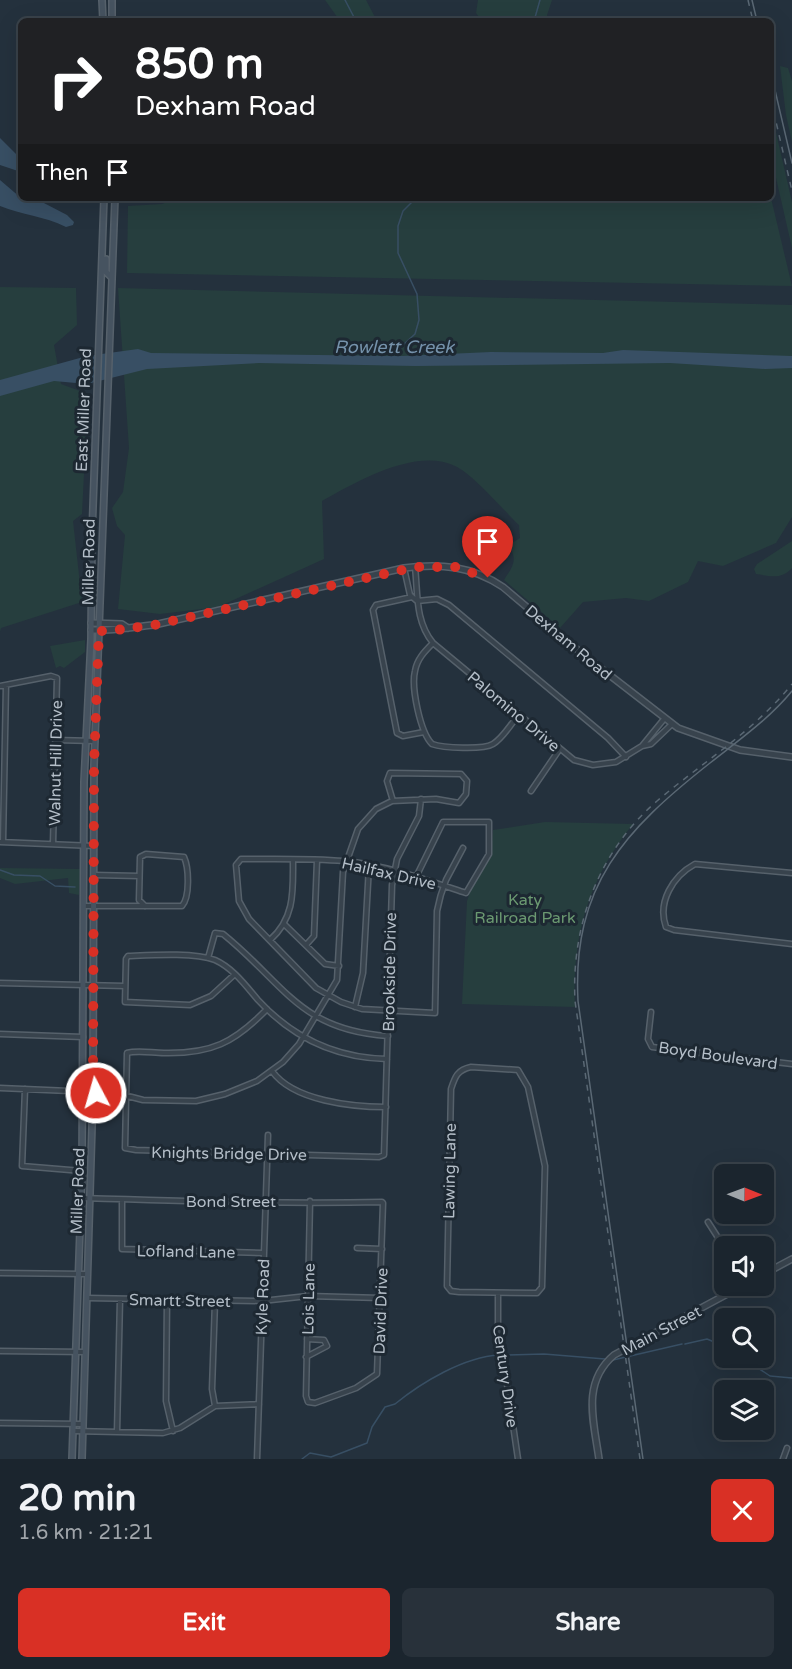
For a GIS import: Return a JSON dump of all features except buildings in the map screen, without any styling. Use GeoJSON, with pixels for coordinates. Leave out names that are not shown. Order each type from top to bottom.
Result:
{"type":"FeatureCollection","features":[{"type":"Feature","properties":{"kind":"main road"},"geometry":{"type":"LineString","coordinates":[[102,0],[103,18]]}},
{"type":"Feature","properties":{"kind":"main road"},"geometry":{"type":"LineString","coordinates":[[112,0],[112,18]]}},
{"type":"Feature","properties":{"kind":"main road"},"geometry":{"type":"LineString","coordinates":[[104,201],[114,201],[111,277]]}},
{"type":"Feature","properties":{"kind":"main road","name":"East Miller Road"},"geometry":{"type":"LineString","coordinates":[[91,623],[104,201]]}},
{"type":"Feature","properties":{"kind":"main road"},"geometry":{"type":"LineString","coordinates":[[103,246],[106,272],[111,277]]}},
{"type":"Feature","properties":{"kind":"main road","name":"Miller Road"},"geometry":{"type":"LineString","coordinates":[[82,1459],[93,1093],[95,741],[111,277]]}},
{"type":"Feature","properties":{"kind":"main road","name":"Miller Road"},"geometry":{"type":"LineString","coordinates":[[72,1459],[82,1171],[85,741],[91,623]]}},
{"type":"Feature","properties":{"kind":"main road"},"geometry":{"type":"LineString","coordinates":[[84,909],[93,909]]}},
{"type":"Feature","properties":{"kind":"main road"},"geometry":{"type":"LineString","coordinates":[[84,947],[93,946]]}},
{"type":"Feature","properties":{"kind":"street","name":"Palomino Drive"},"geometry":{"type":"LineString","coordinates":[[416,567],[417,601],[422,625],[433,643],[518,716],[574,760],[593,765],[608,764],[626,757],[661,737],[672,724]]}},
{"type":"Feature","properties":{"kind":"street","name":"Dexham Road"},"geometry":{"type":"LineString","coordinates":[[91,630],[121,631],[154,625],[404,568],[455,567],[495,582],[672,724],[696,736],[740,750],[792,757]]}},
{"type":"Feature","properties":{"kind":"street"},"geometry":{"type":"LineString","coordinates":[[404,568],[412,597],[417,601],[436,599],[449,605],[608,738],[626,757]]}},
{"type":"Feature","properties":{"kind":"street"},"geometry":{"type":"LineString","coordinates":[[412,597],[376,605],[373,610],[398,733],[403,736],[423,732]]}},
{"type":"Feature","properties":{"kind":"street","name":"Dexham Road"},"geometry":{"type":"LineString","coordinates":[[91,623],[122,624],[128,628]]}},
{"type":"Feature","properties":{"kind":"street"},"geometry":{"type":"LineString","coordinates":[[433,643],[418,662],[414,678],[423,732],[435,745],[486,747],[498,739],[518,716]]}},
{"type":"Feature","properties":{"kind":"street","name":"Walnut Hill Drive"},"geometry":{"type":"LineString","coordinates":[[6,685],[51,676],[57,678],[53,844]]}},
{"type":"Feature","properties":{"kind":"street"},"geometry":{"type":"LineString","coordinates":[[0,686],[6,685],[1,842],[94,846]]}},
{"type":"Feature","properties":{"kind":"street","name":"Palomino Drive"},"geometry":{"type":"LineString","coordinates":[[642,746],[664,719]]}},
{"type":"Feature","properties":{"kind":"street"},"geometry":{"type":"LineString","coordinates":[[55,740],[95,741]]}},
{"type":"Feature","properties":{"kind":"street"},"geometry":{"type":"LineString","coordinates":[[531,791],[559,750]]}},
{"type":"Feature","properties":{"kind":"street"},"geometry":{"type":"LineString","coordinates":[[0,1088],[124,1095],[142,1100],[196,1101],[238,1090],[272,1071],[304,1038],[330,996],[339,966],[340,893],[345,861],[352,840],[362,823],[376,809],[393,801],[421,799],[448,800],[459,803],[466,794],[467,780],[461,774],[390,773],[387,781],[393,801]]}},
{"type":"Feature","properties":{"kind":"street","name":"Brookside Drive"},"geometry":{"type":"LineString","coordinates":[[384,1152],[391,897],[394,871],[401,850],[419,816],[421,799]]}},
{"type":"Feature","properties":{"kind":"street","name":"Hailfax Drive"},"geometry":{"type":"LineString","coordinates":[[270,940],[249,919],[239,902],[236,876],[239,860],[345,861],[394,871],[466,893],[489,854],[490,829],[486,821],[443,822],[416,877]]}},
{"type":"Feature","properties":{"kind":"street"},"geometry":{"type":"LineString","coordinates":[[293,860],[292,898],[284,924],[270,940],[304,977],[330,996],[355,1007],[435,1013],[437,911],[444,885],[463,848]]}},
{"type":"Feature","properties":{"kind":"street"},"geometry":{"type":"LineString","coordinates":[[93,909],[177,907],[184,904],[186,862],[184,857],[178,854],[142,855],[139,900],[145,906]]}},
{"type":"Feature","properties":{"kind":"street"},"geometry":{"type":"LineString","coordinates":[[306,945],[314,936],[316,860]]}},
{"type":"Feature","properties":{"kind":"street"},"geometry":{"type":"LineString","coordinates":[[792,873],[695,864],[678,875],[669,889],[664,922],[669,929],[792,944]]}},
{"type":"Feature","properties":{"kind":"street"},"geometry":{"type":"LineString","coordinates":[[355,1007],[363,973],[369,866]]}},
{"type":"Feature","properties":{"kind":"street"},"geometry":{"type":"LineString","coordinates":[[94,875],[139,876]]}},
{"type":"Feature","properties":{"kind":"street"},"geometry":{"type":"LineString","coordinates":[[284,924],[325,964],[339,966]]}},
{"type":"Feature","properties":{"kind":"street"},"geometry":{"type":"LineString","coordinates":[[208,958],[215,933],[223,934],[285,993],[317,1018],[341,1029],[388,1036]]}},
{"type":"Feature","properties":{"kind":"street"},"geometry":{"type":"LineString","coordinates":[[235,974],[211,996],[190,1005],[128,1004],[124,999],[128,956],[208,958],[235,974],[278,1020],[304,1038],[348,1056],[387,1059]]}},
{"type":"Feature","properties":{"kind":"street"},"geometry":{"type":"LineString","coordinates":[[0,983],[125,986]]}},
{"type":"Feature","properties":{"kind":"street"},"geometry":{"type":"LineString","coordinates":[[124,1095],[127,1053],[189,1053],[210,1050],[243,1032],[267,1009]]}},
{"type":"Feature","properties":{"kind":"street","name":"Boyd Boulevard"},"geometry":{"type":"LineString","coordinates":[[651,1011],[648,1039],[649,1045],[656,1048],[792,1064]]}},
{"type":"Feature","properties":{"kind":"street"},"geometry":{"type":"LineString","coordinates":[[0,1034],[84,1037]]}},
{"type":"Feature","properties":{"kind":"street","name":"Lawing Lane"},"geometry":{"type":"LineString","coordinates":[[471,1067],[518,1070],[528,1087],[545,1166],[542,1287],[540,1292],[534,1294],[498,1293],[452,1291],[447,1286],[451,1089],[455,1076],[462,1069],[471,1067]]}},
{"type":"Feature","properties":{"kind":"street"},"geometry":{"type":"LineString","coordinates":[[272,1071],[290,1086],[314,1096],[354,1106],[386,1107]]}},
{"type":"Feature","properties":{"kind":"street"},"geometry":{"type":"LineString","coordinates":[[25,1089],[22,1166],[82,1171]]}},
{"type":"Feature","properties":{"kind":"street","name":"Knights Bridge Drive"},"geometry":{"type":"LineString","coordinates":[[124,1095],[123,1139],[127,1149],[379,1157],[384,1152]]}},
{"type":"Feature","properties":{"kind":"street","name":"Kyle Road"},"geometry":{"type":"LineString","coordinates":[[257,1459],[268,1135]]}},
{"type":"Feature","properties":{"kind":"street","name":"Bond Street"},"geometry":{"type":"LineString","coordinates":[[81,1198],[382,1202]]}},
{"type":"Feature","properties":{"kind":"street","name":"Lofland Lane"},"geometry":{"type":"LineString","coordinates":[[122,1200],[122,1249],[263,1253]]}},
{"type":"Feature","properties":{"kind":"street","name":"Lois Lane"},"geometry":{"type":"LineString","coordinates":[[306,1396],[310,1201]]}},
{"type":"Feature","properties":{"kind":"street","name":"David Drive"},"geometry":{"type":"LineString","coordinates":[[306,1396],[308,1402],[317,1403],[356,1388],[377,1374],[382,1202]]}},
{"type":"Feature","properties":{"kind":"street"},"geometry":{"type":"LineString","coordinates":[[708,1222],[717,1236]]}},
{"type":"Feature","properties":{"kind":"street"},"geometry":{"type":"LineString","coordinates":[[357,1248],[382,1249]]}},
{"type":"Feature","properties":{"kind":"street"},"geometry":{"type":"LineString","coordinates":[[774,1269],[792,1259]]}},
{"type":"Feature","properties":{"kind":"street"},"geometry":{"type":"LineString","coordinates":[[0,1273],[87,1274]]}},
{"type":"Feature","properties":{"kind":"street","name":"Century Drive"},"geometry":{"type":"LineString","coordinates":[[498,1293],[498,1323],[518,1459]]}},
{"type":"Feature","properties":{"kind":"street","name":"Smartt Street"},"geometry":{"type":"LineString","coordinates":[[87,1298],[262,1301],[308,1296],[381,1298]]}},
{"type":"Feature","properties":{"kind":"street","name":"Main Street"},"geometry":{"type":"LineString","coordinates":[[599,1459],[592,1392],[603,1366],[614,1355],[723,1296]]}},
{"type":"Feature","properties":{"kind":"street"},"geometry":{"type":"LineString","coordinates":[[117,1432],[120,1299]]}},
{"type":"Feature","properties":{"kind":"street"},"geometry":{"type":"LineString","coordinates":[[167,1300],[166,1401],[173,1431]]}},
{"type":"Feature","properties":{"kind":"street"},"geometry":{"type":"LineString","coordinates":[[215,1301],[212,1389],[216,1406]]}},
{"type":"Feature","properties":{"kind":"street"},"geometry":{"type":"LineString","coordinates":[[306,1357],[327,1346],[324,1340],[307,1339]]}},
{"type":"Feature","properties":{"kind":"street"},"geometry":{"type":"LineString","coordinates":[[0,1351],[85,1352]]}},
{"type":"Feature","properties":{"kind":"street"},"geometry":{"type":"LineString","coordinates":[[73,1431],[163,1433],[173,1431],[216,1406],[259,1404]]}},
{"type":"Feature","properties":{"kind":"street"},"geometry":{"type":"LineString","coordinates":[[0,1423],[83,1424]]}},
{"type":"Feature","properties":{"kind":"street"},"geometry":{"type":"LineString","coordinates":[[783,1459],[787,1448]]}},
{"type":"Feature","properties":{"kind":"green space"},"geometry":{"type":"Polygon","coordinates":[[[325,0],[366,0],[375,18],[338,18],[325,0]]]}},
{"type":"Feature","properties":{"kind":"green space"},"geometry":{"type":"Polygon","coordinates":[[[478,0],[552,0],[548,18],[480,18],[476,13],[478,0]]]}},
{"type":"Feature","properties":{"kind":"green space"},"geometry":{"type":"Polygon","coordinates":[[[780,66],[788,68],[792,81],[792,142],[786,115],[780,66]]]}},
{"type":"Feature","properties":{"kind":"green space"},"geometry":{"type":"Polygon","coordinates":[[[774,124],[792,202],[792,248],[774,169],[774,124]]]}},
{"type":"Feature","properties":{"kind":"green space"},"geometry":{"type":"Polygon","coordinates":[[[170,201],[772,201],[792,286],[127,273],[128,206],[162,204],[170,201]]]}},
{"type":"Feature","properties":{"kind":"green space"},"geometry":{"type":"Polygon","coordinates":[[[0,287],[76,288],[77,325],[54,345],[61,384],[88,394],[82,514],[73,521],[82,602],[1,628],[0,632],[0,287]]]}},
{"type":"Feature","properties":{"kind":"green space"},"geometry":{"type":"Polygon","coordinates":[[[118,288],[792,305],[792,517],[776,543],[723,566],[698,561],[688,582],[649,601],[626,598],[583,602],[560,628],[504,580],[514,559],[509,545],[520,538],[519,525],[462,470],[439,461],[423,461],[387,469],[322,501],[324,559],[218,607],[160,614],[118,609],[125,535],[117,526],[112,508],[123,492],[129,448],[118,288]]]}},
{"type":"Feature","properties":{"kind":"green space"},"geometry":{"type":"Polygon","coordinates":[[[792,541],[792,568],[788,572],[776,576],[756,574],[754,569],[757,564],[792,541]]]}},
{"type":"Feature","properties":{"kind":"green space"},"geometry":{"type":"Polygon","coordinates":[[[85,640],[85,652],[64,668],[60,666],[56,668],[50,646],[85,640]]]}},
{"type":"Feature","properties":{"kind":"green space","name":"Katy Railroad Park"},"geometry":{"type":"Polygon","coordinates":[[[545,822],[633,824],[605,866],[586,910],[576,956],[575,1007],[462,1004],[467,901],[475,878],[491,852],[493,830],[545,822]]]}},
{"type":"Feature","properties":{"kind":"green space"},"geometry":{"type":"Polygon","coordinates":[[[0,868],[80,869],[79,895],[69,893],[68,878],[15,884],[0,878],[0,868]]]}},
{"type":"Feature","properties":{"kind":"water"},"geometry":{"type":"Polygon","coordinates":[[[0,138],[18,156],[18,171],[0,165],[0,138]]]}},
{"type":"Feature","properties":{"kind":"water"},"geometry":{"type":"Polygon","coordinates":[[[0,180],[18,195],[18,201],[42,202],[67,215],[74,222],[73,225],[66,227],[50,220],[0,206],[0,180]]]}},
{"type":"Feature","properties":{"kind":"water"},"geometry":{"type":"Polygon","coordinates":[[[138,349],[151,353],[402,356],[491,352],[603,353],[623,350],[792,356],[792,368],[765,369],[670,363],[415,366],[259,363],[147,369],[87,384],[54,381],[0,396],[0,380],[87,356],[138,349]]]}},
{"type":"Feature","properties":{"kind":"waterway"},"geometry":{"type":"LineString","coordinates":[[345,0],[354,18]]}},
{"type":"Feature","properties":{"kind":"waterway"},"geometry":{"type":"LineString","coordinates":[[535,18],[540,0]]}},
{"type":"Feature","properties":{"kind":"waterway","name":"Rowlett Creek"},"geometry":{"type":"LineString","coordinates":[[367,354],[403,345],[415,334],[419,320],[417,294],[398,253],[398,226],[403,211],[412,202],[420,201]]}},
{"type":"Feature","properties":{"kind":"waterway"},"geometry":{"type":"LineString","coordinates":[[0,870],[14,875],[40,876],[55,886],[75,887]]}},
{"type":"Feature","properties":{"kind":"waterway"},"geometry":{"type":"LineString","coordinates":[[685,1344],[707,1339],[714,1342]]}},
{"type":"Feature","properties":{"kind":"waterway"},"geometry":{"type":"LineString","coordinates":[[613,1360],[682,1344]]}},
{"type":"Feature","properties":{"kind":"waterway"},"geometry":{"type":"LineString","coordinates":[[508,1355],[544,1354],[605,1359]]}},
{"type":"Feature","properties":{"kind":"waterway"},"geometry":{"type":"LineString","coordinates":[[302,1459],[310,1453],[331,1457],[367,1443],[372,1427],[385,1407],[395,1404],[444,1372],[472,1360],[499,1355]]}},
{"type":"Feature","properties":{"kind":"waterway"},"geometry":{"type":"LineString","coordinates":[[758,1368],[770,1376],[792,1378]]}},
{"type":"Feature","properties":{"kind":"tram line"},"geometry":{"type":"LineString","coordinates":[[752,0],[756,18]]}},
{"type":"Feature","properties":{"kind":"tram line"},"geometry":{"type":"LineString","coordinates":[[774,86],[792,163]]}},
{"type":"Feature","properties":{"kind":"tram line"},"geometry":{"type":"LineString","coordinates":[[643,1459],[578,1001],[578,960],[584,924],[595,892],[610,864],[629,837],[680,788],[764,720],[792,691]]}},
{"type":"Feature","properties":{"kind":"railway"},"geometry":{"type":"LineString","coordinates":[[748,0],[752,18]]}},
{"type":"Feature","properties":{"kind":"railway"},"geometry":{"type":"LineString","coordinates":[[774,113],[792,191]]}},
{"type":"Feature","properties":{"kind":"railway"},"geometry":{"type":"LineString","coordinates":[[640,1459],[575,1001],[578,945],[593,891],[619,843],[637,821],[657,801],[761,717],[792,684]]}},
{"type":"Feature","properties":{"kind":"route"},"geometry":{"type":"LineString","coordinates":[[96,1093],[93,1093],[93,911],[94,765],[99,631],[121,631],[154,625],[416,567],[455,567],[473,571],[488,578]]}}]}
